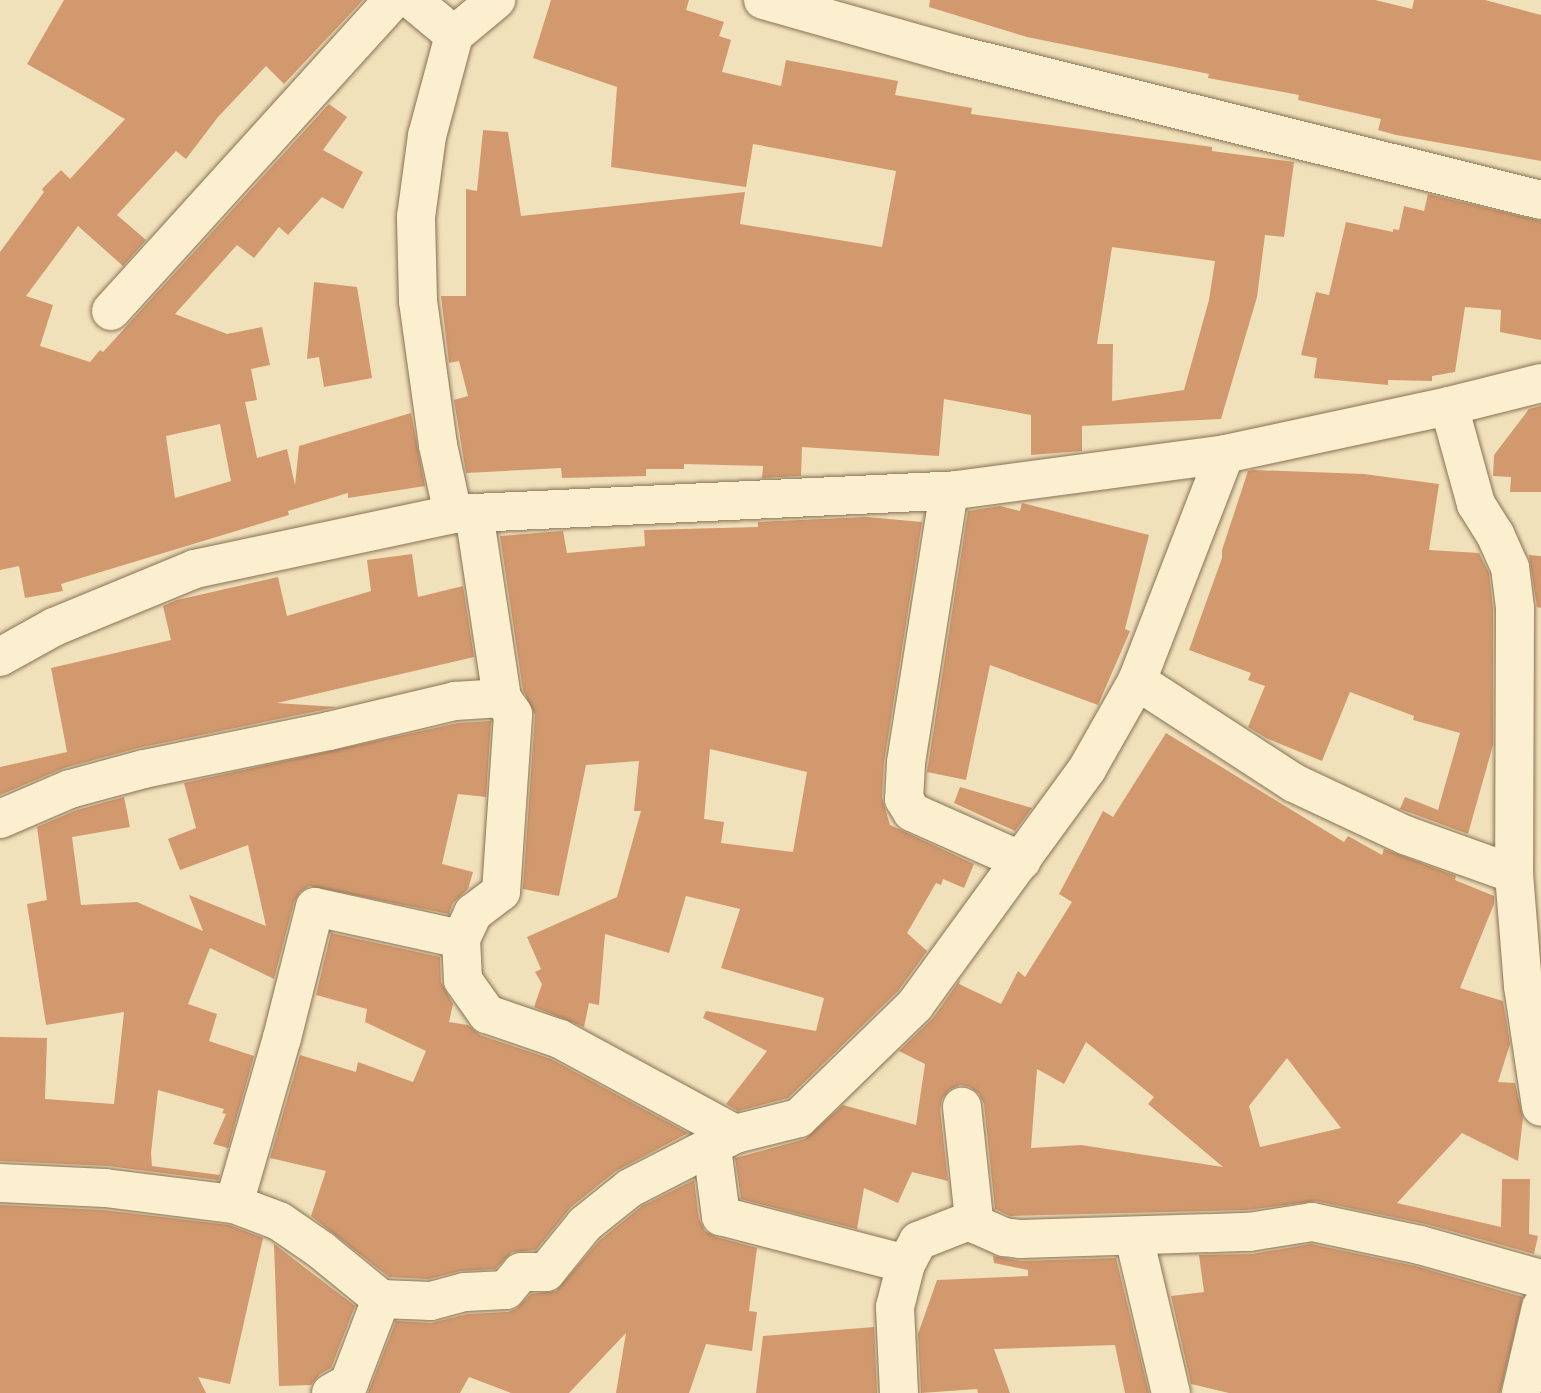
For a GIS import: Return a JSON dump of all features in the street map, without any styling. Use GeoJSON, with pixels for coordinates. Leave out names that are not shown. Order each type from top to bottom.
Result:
{"type":"FeatureCollection","features":[{"type":"Feature","properties":{"kind":"street"},"geometry":{"type":"LineString","coordinates":[[111,311],[393,0]]}},
{"type":"Feature","properties":{"kind":"street"},"geometry":{"type":"LineString","coordinates":[[412,0],[454,35]]}},
{"type":"Feature","properties":{"kind":"street"},"geometry":{"type":"LineString","coordinates":[[496,0],[454,35],[426,136],[416,216],[418,301],[438,445],[463,514],[502,698],[513,714],[500,892],[473,913],[461,939],[463,980],[487,1014],[560,1039],[724,1141]]}},
{"type":"Feature","properties":{"kind":"street"},"geometry":{"type":"LineString","coordinates":[[763,0],[954,54],[1541,200]]}},
{"type":"Feature","properties":{"kind":"street"},"geometry":{"type":"LineString","coordinates":[[0,657],[54,627],[195,569],[463,514],[949,491],[1225,454],[1449,406],[1541,383]]}},
{"type":"Feature","properties":{"kind":"street"},"geometry":{"type":"LineString","coordinates":[[1449,406],[1476,504],[1495,534],[1510,568],[1515,608],[1514,874],[1523,986],[1541,1107]]}},
{"type":"Feature","properties":{"kind":"street"},"geometry":{"type":"LineString","coordinates":[[0,1183],[105,1188],[234,1204],[279,1221],[321,1250],[381,1299],[431,1301],[465,1292],[506,1290],[520,1272],[546,1272],[585,1224],[630,1188],[724,1141],[799,1118],[824,1097],[915,1006],[1087,769],[1137,681],[1225,454]]}},
{"type":"Feature","properties":{"kind":"street"},"geometry":{"type":"LineString","coordinates":[[949,491],[906,763],[904,799],[912,812],[1022,861]]}},
{"type":"Feature","properties":{"kind":"street"},"geometry":{"type":"LineString","coordinates":[[1137,681],[1294,783],[1405,835],[1514,874]]}},
{"type":"Feature","properties":{"kind":"street"},"geometry":{"type":"LineString","coordinates":[[0,819],[70,789],[144,769],[455,701],[502,698]]}},
{"type":"Feature","properties":{"kind":"street"},"geometry":{"type":"LineString","coordinates":[[234,1204],[282,1038],[315,907],[461,939]]}},
{"type":"Feature","properties":{"kind":"street"},"geometry":{"type":"LineString","coordinates":[[962,1107],[974,1219],[977,1225],[1004,1237],[1134,1237],[1249,1231],[1312,1222],[1420,1245],[1541,1279]]}},
{"type":"Feature","properties":{"kind":"street"},"geometry":{"type":"LineString","coordinates":[[724,1141],[721,1216],[906,1264]]}},
{"type":"Feature","properties":{"kind":"street"},"geometry":{"type":"LineString","coordinates":[[899,1393],[895,1307],[906,1264],[918,1241],[974,1219]]}},
{"type":"Feature","properties":{"kind":"street"},"geometry":{"type":"LineString","coordinates":[[1134,1237],[1171,1393]]}},
{"type":"Feature","properties":{"kind":"street"},"geometry":{"type":"LineString","coordinates":[[331,1393],[349,1383],[381,1299]]}},
{"type":"Feature","properties":{"kind":"street"},"geometry":{"type":"LineString","coordinates":[[1521,1393],[1541,1318]]}},
{"type":"Feature","properties":{"kind":"building"},"geometry":{"type":"Polygon","coordinates":[[[64,0],[363,0],[284,84],[266,66],[218,117],[186,159],[176,151],[117,215],[146,240],[123,266],[78,226],[26,296],[53,305],[40,346],[90,362],[100,350],[103,352],[329,104],[347,117],[323,150],[363,172],[343,209],[322,197],[288,235],[279,227],[254,258],[237,245],[175,314],[227,334],[262,327],[270,365],[251,369],[257,400],[245,402],[257,458],[287,449],[295,485],[299,446],[411,413],[425,486],[348,498],[348,493],[288,511],[289,515],[61,584],[63,591],[25,598],[19,566],[0,570],[0,252],[44,192],[42,189],[61,170],[70,179],[125,119],[27,64],[64,0]],[[220,424],[166,436],[175,498],[231,481],[220,424]]]}},
{"type":"Feature","properties":{"kind":"building"},"geometry":{"type":"Polygon","coordinates":[[[551,0],[689,0],[686,10],[724,22],[719,36],[731,40],[722,72],[781,86],[786,60],[898,81],[895,95],[972,108],[971,114],[1212,147],[1212,151],[1294,162],[1284,237],[1265,235],[1257,297],[1221,419],[1082,426],[1082,451],[1031,455],[1031,415],[944,399],[939,456],[802,447],[801,476],[762,478],[763,466],[684,464],[684,469],[646,469],[646,476],[562,478],[561,468],[466,473],[454,400],[468,396],[459,361],[449,363],[441,296],[466,296],[466,189],[477,191],[483,130],[508,132],[521,216],[745,192],[740,224],[882,247],[896,171],[753,144],[746,187],[611,167],[617,87],[533,58],[551,0]],[[1112,247],[1097,344],[1113,344],[1112,401],[1184,390],[1209,300],[1215,261],[1112,247]]]}},
{"type":"Feature","properties":{"kind":"building"},"geometry":{"type":"Polygon","coordinates":[[[930,0],[1375,0],[1412,9],[1414,0],[1485,0],[1541,15],[1541,161],[1396,135],[1378,130],[1381,119],[1298,100],[1299,95],[1208,78],[1209,74],[1027,37],[929,7],[930,0]]]}},
{"type":"Feature","properties":{"kind":"building"},"geometry":{"type":"Polygon","coordinates":[[[1428,194],[1541,221],[1541,340],[1500,332],[1501,310],[1465,307],[1455,372],[1432,376],[1432,381],[1388,380],[1388,385],[1314,378],[1317,358],[1301,355],[1316,292],[1329,295],[1346,222],[1393,232],[1393,229],[1399,230],[1404,206],[1424,211],[1428,194]]]}},
{"type":"Feature","properties":{"kind":"building"},"geometry":{"type":"Polygon","coordinates":[[[314,282],[357,287],[372,378],[324,387],[319,357],[307,359],[314,282]]]}},
{"type":"Feature","properties":{"kind":"building"},"geometry":{"type":"Polygon","coordinates":[[[1541,406],[1541,492],[1510,492],[1511,477],[1493,476],[1494,455],[1529,409],[1541,406]]]}},
{"type":"Feature","properties":{"kind":"building"},"geometry":{"type":"Polygon","coordinates":[[[1248,471],[1364,474],[1439,484],[1429,550],[1479,553],[1489,573],[1493,609],[1493,745],[1468,834],[1400,809],[1405,797],[1438,810],[1460,733],[1413,720],[1414,716],[1350,692],[1322,761],[1266,738],[1248,727],[1265,686],[1248,680],[1251,673],[1189,650],[1222,558],[1222,550],[1248,471]]]}},
{"type":"Feature","properties":{"kind":"building"},"geometry":{"type":"Polygon","coordinates":[[[1022,503],[1149,535],[1125,629],[1130,631],[1098,705],[990,665],[966,780],[927,772],[968,511],[1000,506],[1020,511],[1022,503]]]}},
{"type":"Feature","properties":{"kind":"building"},"geometry":{"type":"Polygon","coordinates":[[[867,517],[922,522],[884,762],[882,798],[890,825],[974,864],[964,888],[943,879],[941,885],[936,883],[907,933],[927,951],[898,991],[788,1098],[738,1111],[726,1104],[767,1051],[703,1018],[706,1011],[816,1031],[824,998],[721,968],[740,909],[686,896],[669,953],[605,934],[599,1005],[589,1003],[584,1027],[534,1007],[542,984],[535,972],[541,969],[527,937],[617,897],[641,811],[634,811],[639,761],[586,765],[559,896],[523,889],[535,715],[523,690],[500,536],[563,531],[567,553],[645,546],[644,530],[758,527],[758,522],[867,517]],[[710,749],[704,819],[724,822],[721,843],[793,852],[807,772],[710,749]]]}},
{"type":"Feature","properties":{"kind":"building"},"geometry":{"type":"Polygon","coordinates":[[[412,554],[418,597],[463,586],[474,657],[277,703],[337,707],[138,748],[64,768],[0,795],[0,767],[67,752],[51,668],[171,640],[163,606],[177,600],[278,577],[287,616],[371,591],[367,560],[412,554]]]}},
{"type":"Feature","properties":{"kind":"building"},"geometry":{"type":"Polygon","coordinates":[[[1529,555],[1541,556],[1541,608],[1537,607],[1529,555]]]}},
{"type":"Feature","properties":{"kind":"building"},"geometry":{"type":"Polygon","coordinates":[[[491,721],[486,797],[458,794],[442,864],[473,872],[468,889],[453,903],[449,914],[309,886],[300,892],[294,902],[274,979],[210,948],[188,1004],[217,1014],[209,1041],[254,1056],[228,1148],[213,1144],[226,1114],[222,1113],[224,1109],[158,1090],[151,1153],[152,1166],[220,1175],[218,1180],[108,1166],[0,1161],[0,1037],[47,1038],[45,1099],[114,1104],[124,1012],[46,1025],[27,904],[47,900],[37,827],[77,810],[124,797],[130,827],[72,837],[81,905],[137,902],[203,931],[189,895],[266,926],[248,845],[180,870],[168,839],[196,828],[184,783],[458,723],[491,721]]]}},
{"type":"Feature","properties":{"kind":"building"},"geometry":{"type":"Polygon","coordinates":[[[1166,733],[1344,842],[1348,836],[1382,855],[1384,849],[1456,876],[1455,880],[1494,896],[1494,904],[1460,988],[1503,1001],[1510,1044],[1498,1082],[1515,1083],[1523,1118],[1518,1161],[1462,1133],[1397,1203],[1501,1227],[1502,1179],[1530,1179],[1529,1234],[1538,1236],[1534,1254],[1426,1224],[1316,1201],[1247,1210],[1010,1216],[995,1209],[984,1104],[979,1094],[970,1087],[960,1085],[949,1090],[942,1099],[940,1109],[948,1181],[912,1172],[898,1203],[864,1188],[857,1229],[741,1199],[735,1158],[805,1139],[843,1105],[916,1125],[925,1064],[899,1051],[933,1018],[960,980],[959,984],[1001,1004],[1018,971],[1025,977],[1072,902],[1059,894],[1103,811],[1113,817],[1166,733]],[[1086,1042],[1064,1084],[1037,1069],[1031,1148],[1081,1145],[1223,1167],[1148,1104],[1154,1097],[1086,1042]],[[1287,1058],[1249,1106],[1260,1147],[1341,1128],[1287,1058]]]}},
{"type":"Feature","properties":{"kind":"building"},"geometry":{"type":"Polygon","coordinates":[[[960,787],[1032,808],[1015,831],[954,803],[960,787]]]}},
{"type":"Feature","properties":{"kind":"building"},"geometry":{"type":"Polygon","coordinates":[[[331,933],[440,957],[441,982],[453,1004],[449,1022],[468,1025],[480,1035],[551,1059],[688,1133],[616,1171],[571,1207],[536,1250],[512,1252],[495,1269],[460,1271],[429,1279],[389,1277],[311,1216],[326,1171],[270,1158],[300,1055],[356,1072],[358,1062],[413,1082],[426,1051],[365,1022],[367,1009],[316,995],[331,933]]]}},
{"type":"Feature","properties":{"kind":"building"},"geometry":{"type":"Polygon","coordinates":[[[694,1180],[699,1219],[705,1231],[716,1237],[757,1248],[749,1311],[757,1312],[752,1351],[706,1344],[689,1393],[616,1393],[626,1333],[569,1393],[511,1393],[469,1377],[460,1393],[368,1393],[396,1321],[431,1323],[468,1314],[508,1312],[516,1309],[531,1294],[556,1291],[600,1240],[642,1206],[694,1180]]]}},
{"type":"Feature","properties":{"kind":"building"},"geometry":{"type":"Polygon","coordinates":[[[0,1205],[103,1210],[229,1225],[263,1238],[230,1384],[198,1377],[206,1393],[0,1393],[0,1205]]]}},
{"type":"Feature","properties":{"kind":"building"},"geometry":{"type":"Polygon","coordinates":[[[274,1244],[355,1306],[331,1368],[320,1374],[311,1385],[279,1386],[274,1244]]]}},
{"type":"Feature","properties":{"kind":"building"},"geometry":{"type":"Polygon","coordinates":[[[1311,1244],[1415,1266],[1523,1297],[1500,1393],[1229,1393],[1191,1384],[1171,1296],[1204,1292],[1199,1255],[1252,1254],[1311,1244]]]}},
{"type":"Feature","properties":{"kind":"building"},"geometry":{"type":"Polygon","coordinates":[[[993,1256],[1021,1261],[1116,1258],[1149,1393],[1125,1393],[1115,1345],[994,1349],[1010,1393],[978,1393],[977,1389],[921,1393],[918,1334],[937,1280],[1028,1276],[1028,1270],[994,1263],[993,1256]]]}},
{"type":"Feature","properties":{"kind":"building"},"geometry":{"type":"Polygon","coordinates":[[[874,1327],[877,1393],[756,1393],[763,1336],[874,1327]]]}}]}
